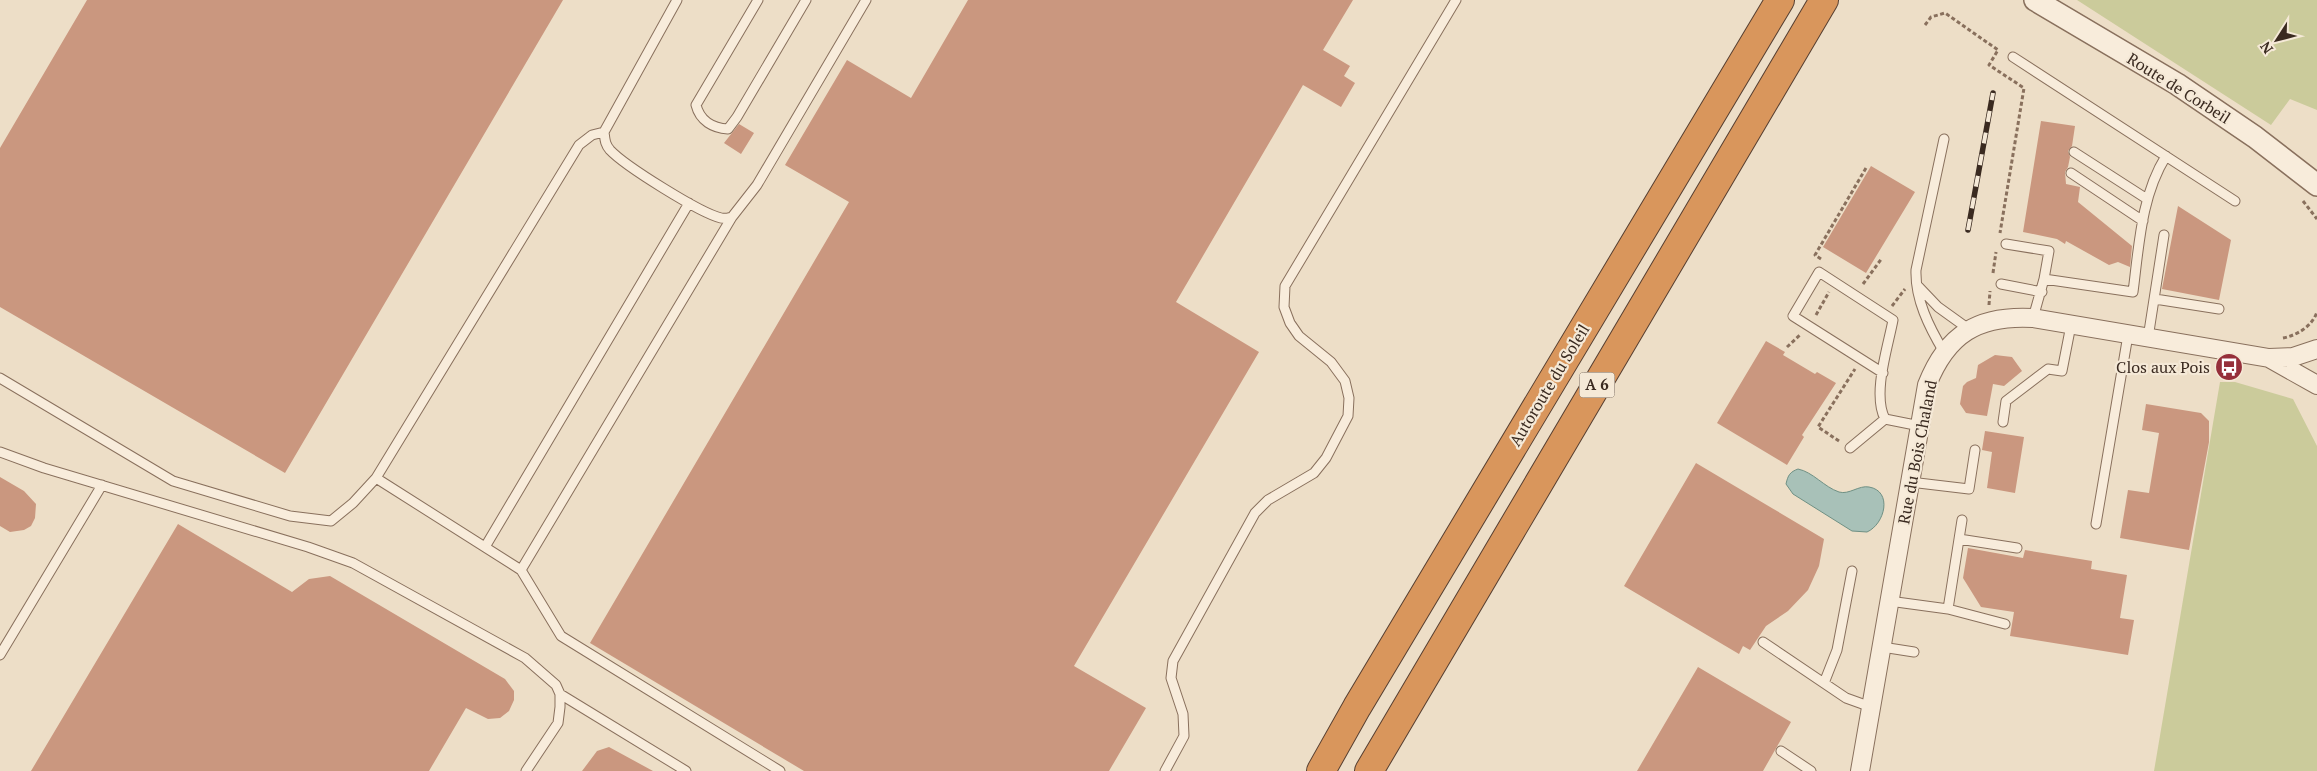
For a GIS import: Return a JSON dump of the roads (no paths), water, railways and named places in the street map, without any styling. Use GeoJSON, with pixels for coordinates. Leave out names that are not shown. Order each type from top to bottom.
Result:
{"type":"FeatureCollection","features":[{"type":"Feature","properties":{"kind":"highway","name":"Autoroute du Soleil"},"geometry":{"type":"LineString","coordinates":[[1321,771],[1356,707],[1780,0]]}},
{"type":"Feature","properties":{"kind":"highway","name":"A 6"},"geometry":{"type":"LineString","coordinates":[[1369,771],[1824,0]]}},
{"type":"Feature","properties":{"kind":"highway"},"geometry":{"type":"LineString","coordinates":[[1307,771],[1356,707]]}},
{"type":"Feature","properties":{"kind":"street","name":"Route de Corbeil"},"geometry":{"type":"LineString","coordinates":[[2035,0],[2178,84],[2255,137],[2317,185]]}},
{"type":"Feature","properties":{"kind":"street","name":"Rue du Bois Chaland"},"geometry":{"type":"LineString","coordinates":[[1860,771],[1927,386],[1936,364],[1944,352],[1970,330],[1988,321],[2008,316],[2033,318],[2269,358],[2293,356],[2317,350]]}},
{"type":"Feature","properties":{"kind":"street","name":"Rue du Bois Chaland"},"geometry":{"type":"LineString","coordinates":[[2269,358],[2317,385]]}},
{"type":"Feature","properties":{"kind":"lane"},"geometry":{"type":"LineString","coordinates":[[677,0],[604,132],[605,144],[611,151],[689,203],[723,219],[732,217]]}},
{"type":"Feature","properties":{"kind":"lane"},"geometry":{"type":"LineString","coordinates":[[758,0],[696,105],[698,112],[706,122],[718,128],[728,128],[738,117],[806,0]]}},
{"type":"Feature","properties":{"kind":"lane"},"geometry":{"type":"LineString","coordinates":[[521,570],[732,217],[757,185],[866,0]]}},
{"type":"Feature","properties":{"kind":"lane"},"geometry":{"type":"LineString","coordinates":[[1165,771],[1184,736],[1183,714],[1171,678],[1174,661],[1255,513],[1268,500],[1314,473],[1326,458],[1348,416],[1349,398],[1345,381],[1331,362],[1298,336],[1290,323],[1284,307],[1285,286],[1456,0]]}},
{"type":"Feature","properties":{"kind":"lane"},"geometry":{"type":"LineString","coordinates":[[2013,57],[2235,201]]}},
{"type":"Feature","properties":{"kind":"lane"},"geometry":{"type":"LineString","coordinates":[[0,378],[173,482],[290,516],[331,521],[376,478],[578,145],[592,135],[604,132]]}},
{"type":"Feature","properties":{"kind":"lane"},"geometry":{"type":"LineString","coordinates":[[1944,139],[1916,270],[1916,284],[1920,301],[1944,352]]}},
{"type":"Feature","properties":{"kind":"lane"},"geometry":{"type":"LineString","coordinates":[[2074,152],[2148,199]]}},
{"type":"Feature","properties":{"kind":"lane"},"geometry":{"type":"LineString","coordinates":[[2044,279],[2133,292],[2148,199],[2154,175],[2166,156]]}},
{"type":"Feature","properties":{"kind":"lane"},"geometry":{"type":"LineString","coordinates":[[2071,172],[2143,221]]}},
{"type":"Feature","properties":{"kind":"lane"},"geometry":{"type":"LineString","coordinates":[[485,547],[689,203]]}},
{"type":"Feature","properties":{"kind":"lane"},"geometry":{"type":"LineString","coordinates":[[2148,338],[2164,235]]}},
{"type":"Feature","properties":{"kind":"lane"},"geometry":{"type":"LineString","coordinates":[[2002,244],[2049,251],[2042,292],[2033,318]]}},
{"type":"Feature","properties":{"kind":"lane"},"geometry":{"type":"LineString","coordinates":[[1883,373],[1793,316],[1819,272],[1893,320],[1883,373],[1879,394],[1880,409],[1885,419]]}},
{"type":"Feature","properties":{"kind":"lane"},"geometry":{"type":"LineString","coordinates":[[1916,284],[1938,307],[1970,330]]}},
{"type":"Feature","properties":{"kind":"lane"},"geometry":{"type":"LineString","coordinates":[[1996,284],[2042,292]]}},
{"type":"Feature","properties":{"kind":"lane"},"geometry":{"type":"LineString","coordinates":[[2155,298],[2219,309]]}},
{"type":"Feature","properties":{"kind":"lane"},"geometry":{"type":"LineString","coordinates":[[2003,422],[2006,401],[2048,369],[2062,371],[2071,325]]}},
{"type":"Feature","properties":{"kind":"lane"},"geometry":{"type":"LineString","coordinates":[[2096,524],[2128,335]]}},
{"type":"Feature","properties":{"kind":"lane"},"geometry":{"type":"LineString","coordinates":[[1885,419],[1920,426]]}},
{"type":"Feature","properties":{"kind":"lane"},"geometry":{"type":"LineString","coordinates":[[1850,448],[1885,419]]}},
{"type":"Feature","properties":{"kind":"lane"},"geometry":{"type":"LineString","coordinates":[[1910,482],[1969,490],[1975,450]]}},
{"type":"Feature","properties":{"kind":"lane"},"geometry":{"type":"LineString","coordinates":[[0,452],[44,468],[353,562],[525,658],[556,685],[560,694],[558,723],[526,771]]}},
{"type":"Feature","properties":{"kind":"lane"},"geometry":{"type":"LineString","coordinates":[[376,478],[521,570],[561,636],[780,771]]}},
{"type":"Feature","properties":{"kind":"lane"},"geometry":{"type":"LineString","coordinates":[[0,655],[102,485]]}},
{"type":"Feature","properties":{"kind":"lane"},"geometry":{"type":"LineString","coordinates":[[1948,609],[1962,520]]}},
{"type":"Feature","properties":{"kind":"lane"},"geometry":{"type":"LineString","coordinates":[[1959,539],[2017,548]]}},
{"type":"Feature","properties":{"kind":"lane"},"geometry":{"type":"LineString","coordinates":[[1824,683],[1837,650],[1852,572]]}},
{"type":"Feature","properties":{"kind":"lane"},"geometry":{"type":"LineString","coordinates":[[1889,600],[1948,609],[2005,624]]}},
{"type":"Feature","properties":{"kind":"lane"},"geometry":{"type":"LineString","coordinates":[[1763,642],[1846,698],[1871,707]]}},
{"type":"Feature","properties":{"kind":"lane"},"geometry":{"type":"LineString","coordinates":[[1882,647],[1914,652]]}},
{"type":"Feature","properties":{"kind":"lane"},"geometry":{"type":"LineString","coordinates":[[560,694],[686,771]]}},
{"type":"Feature","properties":{"kind":"lane"},"geometry":{"type":"LineString","coordinates":[[1781,751],[1812,771]]}},
{"type":"Feature","properties":{"kind":"water"},"geometry":{"type":"Polygon","coordinates":[[[1798,469],[1809,473],[1828,487],[1839,492],[1843,493],[1862,487],[1877,490],[1884,501],[1882,515],[1878,522],[1867,532],[1852,531],[1793,494],[1786,484],[1790,474],[1798,469]]]}},
{"type":"Feature","properties":{"kind":"railway"},"geometry":{"type":"LineString","coordinates":[[1968,230],[1993,93]]}},
{"type":"Feature","properties":{"kind":"place","name":"Clos aux Pois"},"geometry":{"type":"Point","coordinates":[2229,367]}}]}
